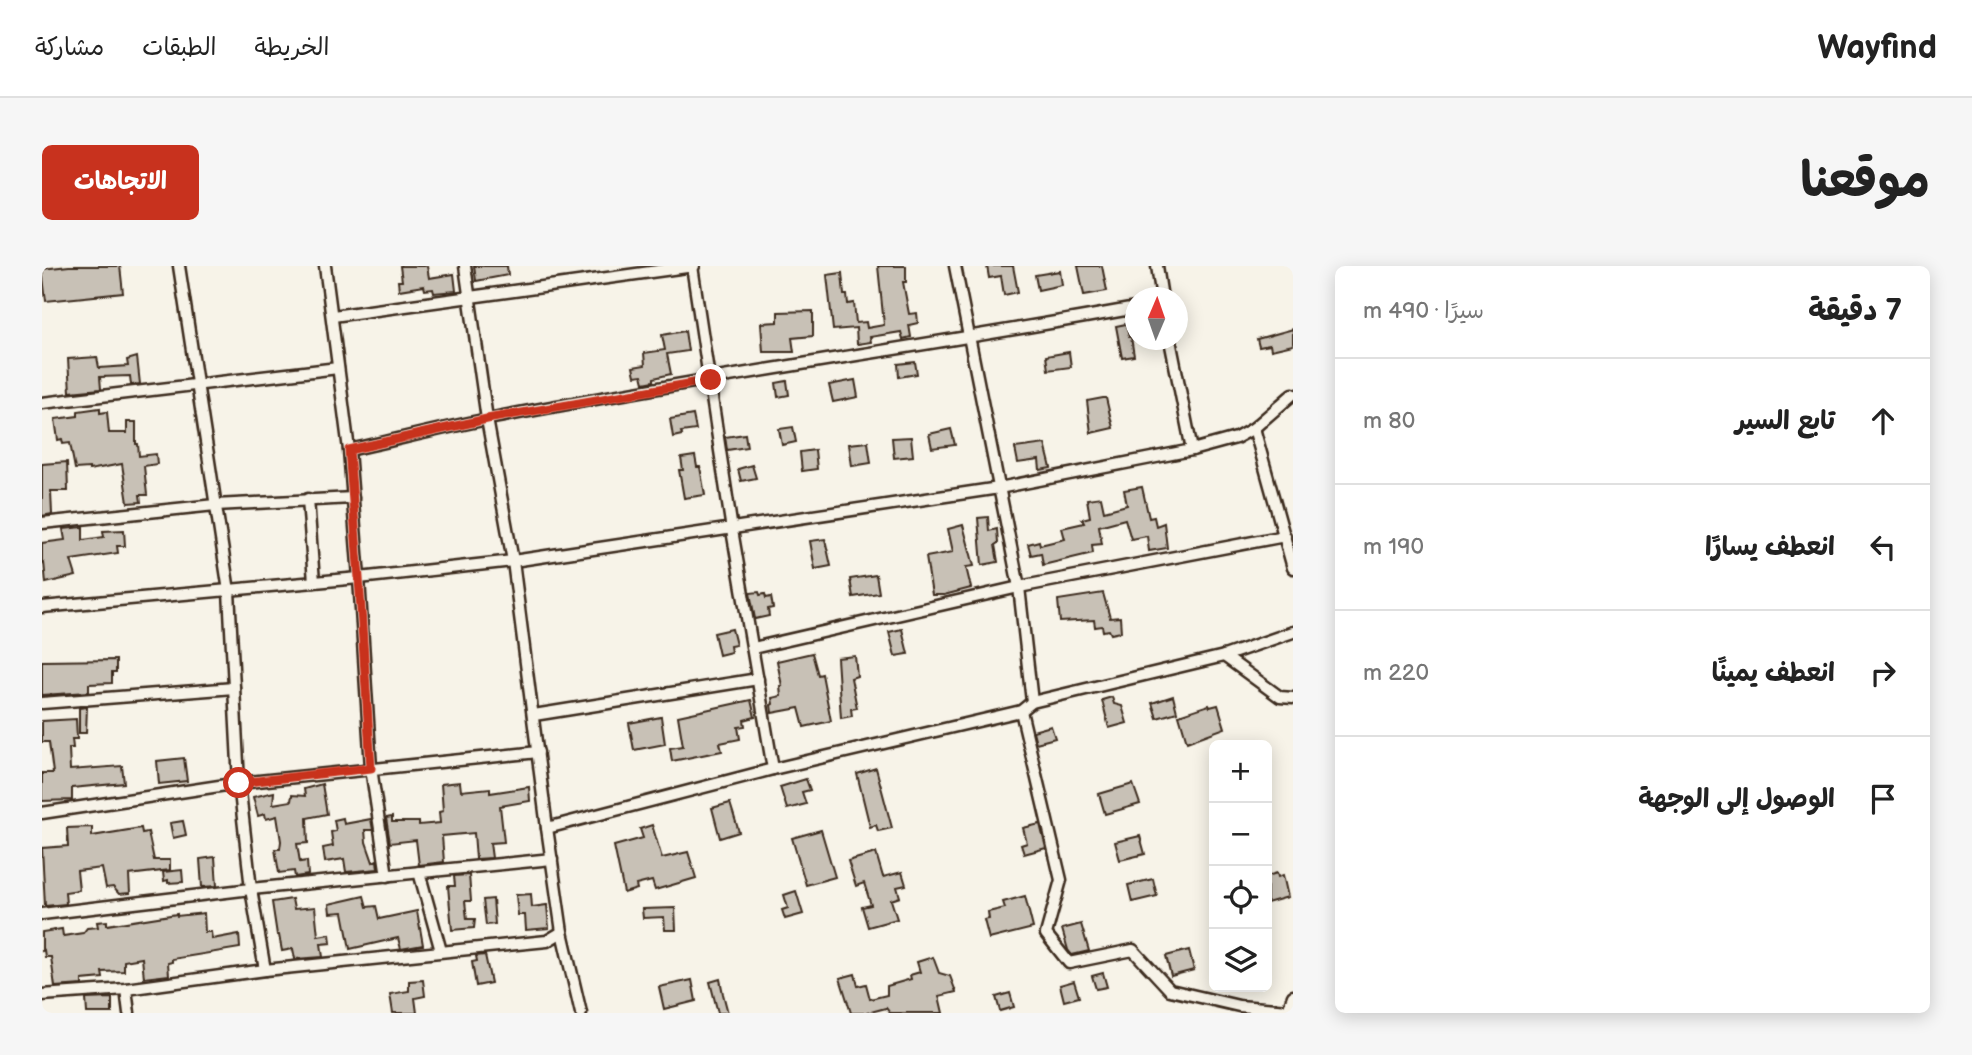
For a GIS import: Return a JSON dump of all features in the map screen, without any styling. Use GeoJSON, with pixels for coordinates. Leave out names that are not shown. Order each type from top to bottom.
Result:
{"type":"FeatureCollection","features":[{"type":"Feature","properties":{"kind":"street"},"geometry":{"type":"LineString","coordinates":[[178,266],[229,591],[239,783],[251,889],[265,970]]}},
{"type":"Feature","properties":{"kind":"street"},"geometry":{"type":"LineString","coordinates":[[325,266],[349,450],[371,768],[387,876]]}},
{"type":"Feature","properties":{"kind":"street"},"geometry":{"type":"LineString","coordinates":[[465,266],[487,419],[513,561],[562,932],[581,1013]]}},
{"type":"Feature","properties":{"kind":"street"},"geometry":{"type":"LineString","coordinates":[[333,316],[693,266],[732,530],[773,769]]}},
{"type":"Feature","properties":{"kind":"street"},"geometry":{"type":"LineString","coordinates":[[955,266],[1018,587],[1032,702]]}},
{"type":"Feature","properties":{"kind":"street"},"geometry":{"type":"LineString","coordinates":[[1157,266],[1160,287]]}},
{"type":"Feature","properties":{"kind":"street"},"geometry":{"type":"LineString","coordinates":[[349,450],[487,419],[1125,310]]}},
{"type":"Feature","properties":{"kind":"street"},"geometry":{"type":"LineString","coordinates":[[1172,350],[1192,450]]}},
{"type":"Feature","properties":{"kind":"street"},"geometry":{"type":"LineString","coordinates":[[42,402],[338,368]]}},
{"type":"Feature","properties":{"kind":"street"},"geometry":{"type":"LineString","coordinates":[[42,607],[229,591],[513,561],[999,488],[1192,450],[1236,438],[1254,428],[1293,394]]}},
{"type":"Feature","properties":{"kind":"street"},"geometry":{"type":"LineString","coordinates":[[1254,428],[1293,568]]}},
{"type":"Feature","properties":{"kind":"street"},"geometry":{"type":"LineString","coordinates":[[42,523],[215,505],[353,498]]}},
{"type":"Feature","properties":{"kind":"street"},"geometry":{"type":"LineString","coordinates":[[308,499],[314,582]]}},
{"type":"Feature","properties":{"kind":"street"},"geometry":{"type":"LineString","coordinates":[[752,648],[1018,587],[1285,536]]}},
{"type":"Feature","properties":{"kind":"street"},"geometry":{"type":"LineString","coordinates":[[547,828],[773,769],[1021,711],[1032,702],[1224,656],[1293,632]]}},
{"type":"Feature","properties":{"kind":"street"},"geometry":{"type":"LineString","coordinates":[[1224,656],[1280,697],[1293,698]]}},
{"type":"Feature","properties":{"kind":"street"},"geometry":{"type":"LineString","coordinates":[[534,715],[758,679]]}},
{"type":"Feature","properties":{"kind":"street"},"geometry":{"type":"LineString","coordinates":[[42,703],[234,688]]}},
{"type":"Feature","properties":{"kind":"street"},"geometry":{"type":"LineString","coordinates":[[1021,711],[1061,880],[1046,934],[1069,963],[1133,950],[1170,990],[1239,1006],[1287,1012],[1293,996]]}},
{"type":"Feature","properties":{"kind":"street"},"geometry":{"type":"LineString","coordinates":[[42,813],[239,783],[538,752]]}},
{"type":"Feature","properties":{"kind":"street"},"geometry":{"type":"LineString","coordinates":[[42,914],[251,889],[552,859]]}},
{"type":"Feature","properties":{"kind":"street"},"geometry":{"type":"LineString","coordinates":[[419,872],[441,951]]}},
{"type":"Feature","properties":{"kind":"street"},"geometry":{"type":"LineString","coordinates":[[42,995],[126,989],[265,970],[547,941],[562,932]]}},
{"type":"Feature","properties":{"kind":"street"},"geometry":{"type":"LineString","coordinates":[[126,989],[129,1013]]}},
{"type":"Feature","properties":{"kind":"building"},"geometry":{"type":"Polygon","coordinates":[[[120,266],[123,293],[46,301],[42,269],[120,266]]]}},
{"type":"Feature","properties":{"kind":"building"},"geometry":{"type":"Polygon","coordinates":[[[400,266],[427,266],[429,278],[454,274],[456,291],[434,293],[433,289],[425,290],[424,286],[399,290],[398,281],[402,281],[400,266]]]}},
{"type":"Feature","properties":{"kind":"building"},"geometry":{"type":"Polygon","coordinates":[[[474,266],[507,266],[508,275],[476,281],[474,266]]]}},
{"type":"Feature","properties":{"kind":"building"},"geometry":{"type":"Polygon","coordinates":[[[878,266],[906,266],[906,282],[903,282],[909,314],[917,313],[918,323],[909,325],[911,337],[903,339],[901,332],[870,337],[871,342],[857,344],[856,328],[833,330],[827,275],[842,273],[844,295],[847,295],[848,304],[854,303],[856,323],[866,322],[867,328],[884,325],[878,266]]]}},
{"type":"Feature","properties":{"kind":"building"},"geometry":{"type":"Polygon","coordinates":[[[987,266],[1013,266],[1018,292],[1004,295],[1001,276],[989,278],[987,266]]]}},
{"type":"Feature","properties":{"kind":"building"},"geometry":{"type":"Polygon","coordinates":[[[1078,266],[1102,266],[1107,291],[1084,295],[1078,266]]]}},
{"type":"Feature","properties":{"kind":"building"},"geometry":{"type":"Polygon","coordinates":[[[1060,271],[1062,285],[1038,290],[1035,275],[1060,271]]]}},
{"type":"Feature","properties":{"kind":"building"},"geometry":{"type":"Polygon","coordinates":[[[813,311],[813,336],[792,338],[794,352],[763,352],[761,323],[778,322],[778,312],[813,311]]]}},
{"type":"Feature","properties":{"kind":"building"},"geometry":{"type":"Polygon","coordinates":[[[1125,324],[1125,350],[1133,350],[1134,356],[1122,358],[1116,326],[1125,324]]]}},
{"type":"Feature","properties":{"kind":"building"},"geometry":{"type":"Polygon","coordinates":[[[1293,329],[1293,345],[1271,350],[1270,345],[1259,347],[1257,339],[1293,329]]]}},
{"type":"Feature","properties":{"kind":"building"},"geometry":{"type":"Polygon","coordinates":[[[685,331],[688,351],[667,354],[671,374],[644,383],[642,375],[635,376],[633,367],[645,365],[644,353],[665,350],[662,335],[685,331]]]}},
{"type":"Feature","properties":{"kind":"building"},"geometry":{"type":"Polygon","coordinates":[[[1069,352],[1071,367],[1048,370],[1046,356],[1069,352]]]}},
{"type":"Feature","properties":{"kind":"building"},"geometry":{"type":"Polygon","coordinates":[[[97,357],[99,368],[128,366],[127,360],[137,357],[140,384],[131,385],[130,376],[100,377],[101,389],[70,392],[68,359],[97,357]]]}},
{"type":"Feature","properties":{"kind":"building"},"geometry":{"type":"Polygon","coordinates":[[[915,362],[917,374],[899,377],[898,364],[915,362]]]}},
{"type":"Feature","properties":{"kind":"building"},"geometry":{"type":"Polygon","coordinates":[[[855,380],[858,397],[833,402],[829,385],[855,380]]]}},
{"type":"Feature","properties":{"kind":"building"},"geometry":{"type":"Polygon","coordinates":[[[787,381],[789,395],[778,397],[776,383],[787,381]]]}},
{"type":"Feature","properties":{"kind":"building"},"geometry":{"type":"Polygon","coordinates":[[[1106,398],[1113,428],[1091,433],[1087,401],[1106,398]]]}},
{"type":"Feature","properties":{"kind":"building"},"geometry":{"type":"Polygon","coordinates":[[[100,408],[100,413],[107,412],[109,433],[127,433],[127,422],[136,422],[139,456],[156,454],[157,464],[144,466],[147,495],[140,495],[141,502],[128,503],[122,464],[89,470],[75,469],[70,443],[63,444],[62,439],[58,440],[55,419],[78,416],[78,411],[100,408]]]}},
{"type":"Feature","properties":{"kind":"building"},"geometry":{"type":"Polygon","coordinates":[[[693,415],[696,430],[681,432],[682,435],[673,437],[670,419],[693,415]]]}},
{"type":"Feature","properties":{"kind":"building"},"geometry":{"type":"Polygon","coordinates":[[[793,427],[796,442],[782,445],[779,429],[793,427]]]}},
{"type":"Feature","properties":{"kind":"building"},"geometry":{"type":"Polygon","coordinates":[[[951,429],[955,445],[932,448],[929,434],[951,429]]]}},
{"type":"Feature","properties":{"kind":"building"},"geometry":{"type":"Polygon","coordinates":[[[745,434],[747,447],[727,450],[725,437],[745,434]]]}},
{"type":"Feature","properties":{"kind":"building"},"geometry":{"type":"Polygon","coordinates":[[[911,437],[913,456],[894,458],[892,438],[911,437]]]}},
{"type":"Feature","properties":{"kind":"building"},"geometry":{"type":"Polygon","coordinates":[[[868,442],[871,463],[852,466],[849,444],[868,442]]]}},
{"type":"Feature","properties":{"kind":"building"},"geometry":{"type":"Polygon","coordinates":[[[1045,444],[1051,468],[1040,470],[1039,460],[1018,463],[1015,448],[1045,444]]]}},
{"type":"Feature","properties":{"kind":"building"},"geometry":{"type":"Polygon","coordinates":[[[815,450],[817,469],[802,471],[800,452],[815,450]]]}},
{"type":"Feature","properties":{"kind":"building"},"geometry":{"type":"Polygon","coordinates":[[[695,456],[697,467],[700,467],[705,495],[684,498],[679,470],[683,470],[681,458],[695,456]]]}},
{"type":"Feature","properties":{"kind":"building"},"geometry":{"type":"Polygon","coordinates":[[[67,462],[68,491],[51,491],[52,514],[42,516],[42,464],[67,462]]]}},
{"type":"Feature","properties":{"kind":"building"},"geometry":{"type":"Polygon","coordinates":[[[752,465],[756,478],[741,481],[738,469],[752,465]]]}},
{"type":"Feature","properties":{"kind":"building"},"geometry":{"type":"Polygon","coordinates":[[[1142,487],[1149,518],[1154,517],[1156,526],[1164,523],[1167,548],[1149,551],[1147,536],[1131,539],[1125,519],[1099,526],[1102,544],[1092,545],[1093,553],[1043,565],[1041,553],[1031,555],[1028,544],[1039,541],[1040,545],[1065,539],[1062,528],[1084,523],[1082,519],[1090,517],[1087,499],[1101,497],[1104,511],[1127,505],[1124,490],[1142,487]]]}},
{"type":"Feature","properties":{"kind":"building"},"geometry":{"type":"Polygon","coordinates":[[[988,517],[989,531],[997,529],[998,543],[995,545],[998,562],[982,565],[978,518],[988,517]]]}},
{"type":"Feature","properties":{"kind":"building"},"geometry":{"type":"Polygon","coordinates":[[[963,525],[974,566],[966,567],[971,588],[944,595],[932,595],[926,557],[953,552],[948,529],[963,525]]]}},
{"type":"Feature","properties":{"kind":"building"},"geometry":{"type":"Polygon","coordinates":[[[83,527],[83,540],[104,537],[103,531],[124,530],[125,546],[117,546],[118,553],[71,560],[76,576],[46,583],[42,543],[65,540],[63,529],[83,527]]]}},
{"type":"Feature","properties":{"kind":"building"},"geometry":{"type":"Polygon","coordinates":[[[825,539],[831,566],[815,569],[810,541],[825,539]]]}},
{"type":"Feature","properties":{"kind":"building"},"geometry":{"type":"Polygon","coordinates":[[[876,575],[879,593],[853,597],[850,579],[876,575]]]}},
{"type":"Feature","properties":{"kind":"building"},"geometry":{"type":"Polygon","coordinates":[[[759,592],[760,595],[765,594],[766,598],[771,597],[773,608],[768,609],[769,616],[755,619],[750,593],[759,592]]]}},
{"type":"Feature","properties":{"kind":"building"},"geometry":{"type":"Polygon","coordinates":[[[1103,593],[1110,618],[1120,617],[1121,632],[1111,634],[1109,630],[1103,631],[1102,626],[1095,627],[1094,620],[1060,622],[1058,600],[1103,593]]]}},
{"type":"Feature","properties":{"kind":"building"},"geometry":{"type":"Polygon","coordinates":[[[732,629],[736,645],[730,646],[731,652],[719,655],[714,633],[732,629]]]}},
{"type":"Feature","properties":{"kind":"building"},"geometry":{"type":"Polygon","coordinates":[[[902,629],[908,654],[895,656],[889,632],[902,629]]]}},
{"type":"Feature","properties":{"kind":"building"},"geometry":{"type":"Polygon","coordinates":[[[812,653],[818,675],[822,674],[831,721],[804,727],[799,708],[772,713],[771,705],[772,698],[781,696],[782,686],[777,661],[812,653]]]}},
{"type":"Feature","properties":{"kind":"building"},"geometry":{"type":"Polygon","coordinates":[[[855,656],[857,676],[851,678],[857,708],[851,709],[852,716],[841,718],[837,658],[855,656]]]}},
{"type":"Feature","properties":{"kind":"building"},"geometry":{"type":"Polygon","coordinates":[[[116,660],[112,683],[89,684],[89,692],[42,695],[42,661],[116,660]]]}},
{"type":"Feature","properties":{"kind":"building"},"geometry":{"type":"Polygon","coordinates":[[[1173,696],[1177,712],[1157,718],[1152,703],[1173,696]]]}},
{"type":"Feature","properties":{"kind":"building"},"geometry":{"type":"Polygon","coordinates":[[[1112,697],[1114,704],[1122,706],[1127,723],[1109,728],[1102,700],[1112,697]]]}},
{"type":"Feature","properties":{"kind":"building"},"geometry":{"type":"Polygon","coordinates":[[[751,700],[755,717],[744,720],[745,726],[738,727],[740,739],[720,743],[722,751],[672,761],[670,748],[683,746],[678,716],[751,700]]]}},
{"type":"Feature","properties":{"kind":"building"},"geometry":{"type":"Polygon","coordinates":[[[1209,705],[1218,705],[1225,728],[1187,742],[1179,715],[1209,705]]]}},
{"type":"Feature","properties":{"kind":"building"},"geometry":{"type":"Polygon","coordinates":[[[87,707],[86,733],[79,733],[79,708],[87,707]]]}},
{"type":"Feature","properties":{"kind":"building"},"geometry":{"type":"Polygon","coordinates":[[[661,717],[665,744],[634,750],[629,723],[661,717]]]}},
{"type":"Feature","properties":{"kind":"building"},"geometry":{"type":"Polygon","coordinates":[[[76,719],[77,739],[72,739],[73,748],[69,748],[70,770],[122,766],[124,783],[72,788],[72,800],[42,801],[42,773],[53,773],[49,742],[42,742],[42,721],[76,719]]]}},
{"type":"Feature","properties":{"kind":"building"},"geometry":{"type":"Polygon","coordinates":[[[1051,726],[1055,738],[1036,743],[1033,731],[1051,726]]]}},
{"type":"Feature","properties":{"kind":"building"},"geometry":{"type":"Polygon","coordinates":[[[184,758],[187,781],[159,784],[157,761],[184,758]]]}},
{"type":"Feature","properties":{"kind":"building"},"geometry":{"type":"Polygon","coordinates":[[[876,768],[892,828],[878,831],[876,825],[870,827],[857,774],[876,768]]]}},
{"type":"Feature","properties":{"kind":"building"},"geometry":{"type":"Polygon","coordinates":[[[806,779],[810,790],[802,792],[806,804],[787,809],[780,787],[806,779]]]}},
{"type":"Feature","properties":{"kind":"building"},"geometry":{"type":"Polygon","coordinates":[[[460,782],[461,791],[490,788],[490,793],[529,787],[530,801],[500,806],[504,842],[490,843],[492,858],[476,859],[474,833],[442,836],[444,862],[419,865],[416,840],[390,843],[386,818],[392,817],[392,822],[419,822],[419,825],[440,823],[439,812],[443,811],[441,784],[460,782]]]}},
{"type":"Feature","properties":{"kind":"building"},"geometry":{"type":"Polygon","coordinates":[[[322,784],[327,814],[307,818],[308,843],[297,844],[300,862],[307,861],[308,875],[295,877],[294,871],[279,873],[275,849],[280,849],[281,841],[277,816],[266,819],[265,814],[258,816],[253,797],[274,792],[273,804],[291,801],[292,795],[305,796],[304,789],[322,784]]]}},
{"type":"Feature","properties":{"kind":"building"},"geometry":{"type":"Polygon","coordinates":[[[1133,784],[1140,804],[1105,814],[1099,794],[1133,784]]]}},
{"type":"Feature","properties":{"kind":"building"},"geometry":{"type":"Polygon","coordinates":[[[730,803],[739,832],[720,838],[712,808],[730,803]]]}},
{"type":"Feature","properties":{"kind":"building"},"geometry":{"type":"Polygon","coordinates":[[[343,818],[344,824],[371,819],[373,830],[365,830],[366,842],[373,862],[377,860],[378,869],[346,872],[344,859],[325,862],[323,848],[333,846],[331,832],[336,831],[334,820],[343,818]]]}},
{"type":"Feature","properties":{"kind":"building"},"geometry":{"type":"Polygon","coordinates":[[[183,821],[186,835],[173,838],[170,823],[183,821]]]}},
{"type":"Feature","properties":{"kind":"building"},"geometry":{"type":"Polygon","coordinates":[[[1040,824],[1046,848],[1024,854],[1021,845],[1027,843],[1023,828],[1040,824]]]}},
{"type":"Feature","properties":{"kind":"building"},"geometry":{"type":"Polygon","coordinates":[[[652,825],[662,858],[688,852],[696,878],[655,890],[652,881],[636,885],[637,889],[624,893],[614,846],[643,838],[640,829],[652,825]]]}},
{"type":"Feature","properties":{"kind":"building"},"geometry":{"type":"Polygon","coordinates":[[[92,827],[92,836],[141,828],[142,833],[148,832],[154,860],[170,860],[170,870],[129,875],[130,893],[119,894],[113,887],[106,888],[102,868],[77,871],[79,890],[65,892],[66,904],[45,906],[42,848],[68,846],[67,828],[92,827]]]}},
{"type":"Feature","properties":{"kind":"building"},"geometry":{"type":"Polygon","coordinates":[[[821,830],[835,877],[806,885],[792,838],[821,830]]]}},
{"type":"Feature","properties":{"kind":"building"},"geometry":{"type":"Polygon","coordinates":[[[1140,836],[1145,854],[1120,860],[1115,842],[1140,836]]]}},
{"type":"Feature","properties":{"kind":"building"},"geometry":{"type":"Polygon","coordinates":[[[876,853],[883,877],[902,872],[906,885],[897,887],[900,897],[891,900],[897,919],[868,927],[862,907],[871,905],[864,883],[856,886],[848,861],[876,853]]]}},
{"type":"Feature","properties":{"kind":"building"},"geometry":{"type":"Polygon","coordinates":[[[215,857],[217,886],[202,887],[200,859],[215,857]]]}},
{"type":"Feature","properties":{"kind":"building"},"geometry":{"type":"Polygon","coordinates":[[[182,870],[183,882],[164,881],[163,872],[182,870]]]}},
{"type":"Feature","properties":{"kind":"building"},"geometry":{"type":"Polygon","coordinates":[[[1277,873],[1278,877],[1283,875],[1288,897],[1272,902],[1272,874],[1277,873]]]}},
{"type":"Feature","properties":{"kind":"building"},"geometry":{"type":"Polygon","coordinates":[[[469,875],[471,901],[465,901],[467,919],[475,919],[474,928],[452,930],[448,886],[455,886],[454,876],[469,875]]]}},
{"type":"Feature","properties":{"kind":"building"},"geometry":{"type":"Polygon","coordinates":[[[1153,879],[1157,896],[1132,902],[1128,885],[1153,879]]]}},
{"type":"Feature","properties":{"kind":"building"},"geometry":{"type":"Polygon","coordinates":[[[796,891],[803,914],[785,919],[782,910],[788,908],[784,895],[796,891]]]}},
{"type":"Feature","properties":{"kind":"building"},"geometry":{"type":"Polygon","coordinates":[[[531,894],[532,907],[547,905],[549,928],[526,930],[525,915],[518,915],[516,895],[531,894]]]}},
{"type":"Feature","properties":{"kind":"building"},"geometry":{"type":"Polygon","coordinates":[[[364,896],[367,907],[376,906],[379,919],[417,911],[423,945],[401,949],[398,938],[350,949],[343,912],[330,913],[329,904],[364,896]]]}},
{"type":"Feature","properties":{"kind":"building"},"geometry":{"type":"Polygon","coordinates":[[[1025,896],[1033,928],[989,939],[984,920],[989,919],[988,912],[1005,908],[1003,902],[1025,896]]]}},
{"type":"Feature","properties":{"kind":"building"},"geometry":{"type":"Polygon","coordinates":[[[292,899],[294,909],[315,907],[318,936],[330,934],[331,943],[321,944],[323,957],[295,959],[293,949],[282,951],[272,902],[292,899]]]}},
{"type":"Feature","properties":{"kind":"building"},"geometry":{"type":"Polygon","coordinates":[[[493,899],[495,924],[486,925],[483,900],[493,899]]]}},
{"type":"Feature","properties":{"kind":"building"},"geometry":{"type":"Polygon","coordinates":[[[675,908],[676,930],[665,930],[664,917],[643,918],[642,909],[675,908]]]}},
{"type":"Feature","properties":{"kind":"building"},"geometry":{"type":"Polygon","coordinates":[[[204,913],[205,932],[211,932],[212,939],[239,934],[240,948],[172,959],[172,962],[168,963],[169,975],[144,978],[142,958],[124,961],[124,971],[102,972],[103,978],[82,980],[82,985],[55,987],[51,957],[45,957],[44,950],[42,951],[42,932],[62,929],[63,936],[98,927],[97,922],[107,921],[107,925],[177,914],[204,913]]]}},
{"type":"Feature","properties":{"kind":"building"},"geometry":{"type":"Polygon","coordinates":[[[1081,924],[1089,951],[1072,955],[1062,929],[1081,924]]]}},
{"type":"Feature","properties":{"kind":"building"},"geometry":{"type":"Polygon","coordinates":[[[1189,950],[1194,970],[1171,976],[1166,956],[1189,950]]]}},
{"type":"Feature","properties":{"kind":"building"},"geometry":{"type":"Polygon","coordinates":[[[485,955],[491,983],[476,986],[472,962],[477,961],[476,956],[485,955]]]}},
{"type":"Feature","properties":{"kind":"building"},"geometry":{"type":"Polygon","coordinates":[[[933,957],[939,973],[950,976],[956,992],[939,996],[943,1013],[890,1013],[886,1008],[867,1013],[851,1013],[840,978],[855,974],[858,986],[866,984],[870,999],[887,995],[887,986],[911,979],[910,975],[920,972],[917,962],[933,957]]]}},
{"type":"Feature","properties":{"kind":"building"},"geometry":{"type":"Polygon","coordinates":[[[1103,973],[1107,987],[1096,989],[1092,976],[1103,973]]]}},
{"type":"Feature","properties":{"kind":"building"},"geometry":{"type":"Polygon","coordinates":[[[720,979],[728,1013],[718,1013],[710,982],[720,979]]]}},
{"type":"Feature","properties":{"kind":"building"},"geometry":{"type":"Polygon","coordinates":[[[423,980],[425,996],[415,998],[417,1013],[393,1013],[390,994],[409,991],[409,981],[423,980]]]}},
{"type":"Feature","properties":{"kind":"building"},"geometry":{"type":"Polygon","coordinates":[[[692,980],[696,1001],[664,1009],[659,987],[692,980]]]}},
{"type":"Feature","properties":{"kind":"building"},"geometry":{"type":"Polygon","coordinates":[[[1074,981],[1079,997],[1064,1001],[1060,985],[1074,981]]]}},
{"type":"Feature","properties":{"kind":"building"},"geometry":{"type":"Polygon","coordinates":[[[1010,993],[1014,1007],[1000,1011],[996,997],[1010,993]]]}},
{"type":"Feature","properties":{"kind":"building"},"geometry":{"type":"Polygon","coordinates":[[[112,998],[112,1013],[87,1013],[86,999],[112,998]]]}},
{"type":"Feature","properties":{"kind":"route"},"geometry":{"type":"LineString","coordinates":[[239,783],[371,768],[349,450],[487,419],[711,380]]}}]}
